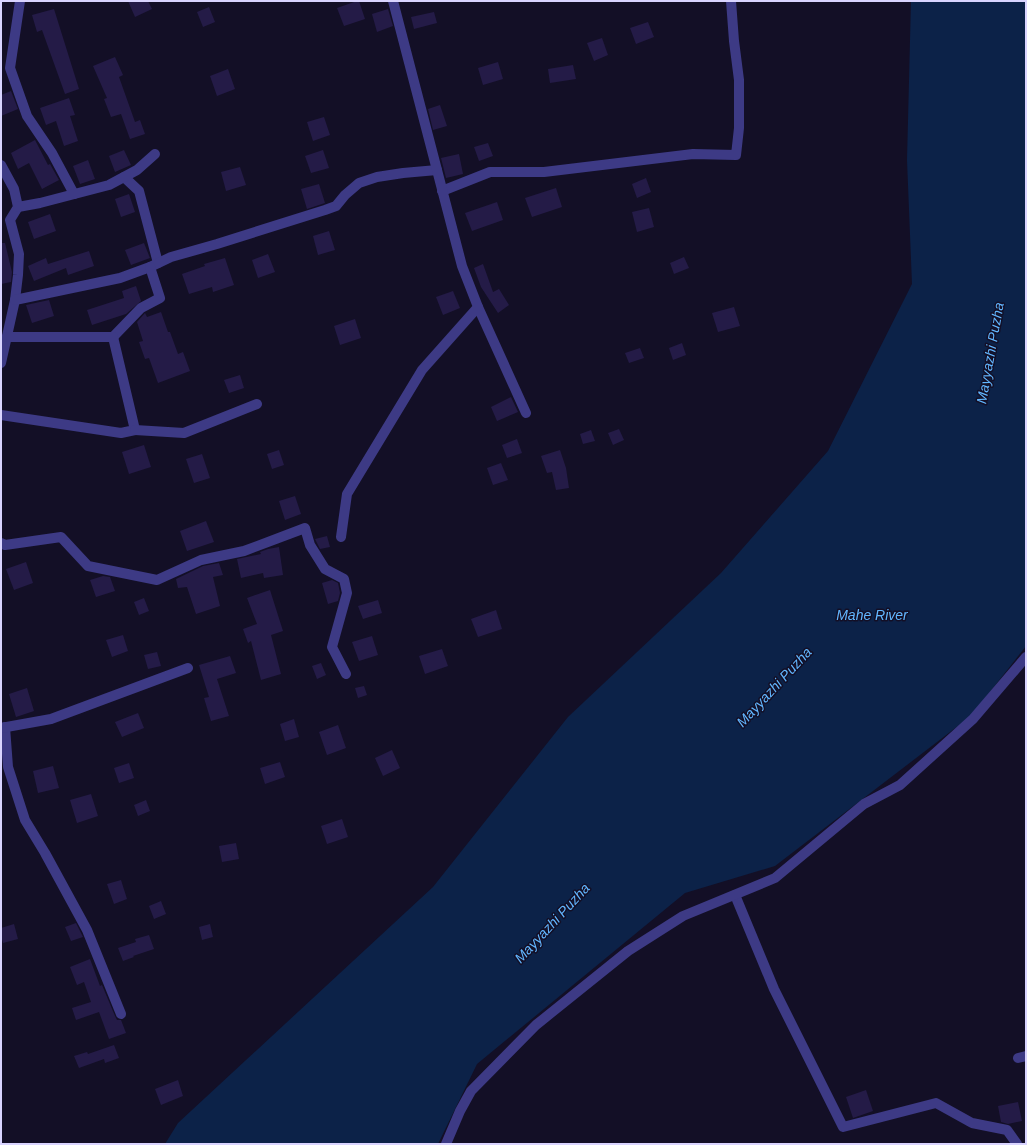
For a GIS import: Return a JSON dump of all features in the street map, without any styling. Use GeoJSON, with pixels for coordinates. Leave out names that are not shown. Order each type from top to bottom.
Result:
{"type":"FeatureCollection","features":[{"type":"Feature","properties":{"kind":"street"},"geometry":{"type":"LineString","coordinates":[[20,1],[10,68],[26,116],[52,153],[74,194]]}},
{"type":"Feature","properties":{"kind":"street"},"geometry":{"type":"LineString","coordinates":[[393,1],[462,266],[478,307],[526,413]]}},
{"type":"Feature","properties":{"kind":"street"},"geometry":{"type":"LineString","coordinates":[[442,191],[490,172],[544,172],[693,154],[736,155],[739,128],[739,80],[731,1]]}},
{"type":"Feature","properties":{"kind":"street"},"geometry":{"type":"LineString","coordinates":[[1,363],[16,300],[19,254],[6,221],[18,207],[40,203],[110,185],[137,170],[155,154]]}},
{"type":"Feature","properties":{"kind":"street"},"geometry":{"type":"LineString","coordinates":[[1,164],[14,189],[18,207]]}},
{"type":"Feature","properties":{"kind":"street"},"geometry":{"type":"LineString","coordinates":[[16,300],[120,278],[171,257],[336,206],[345,195],[359,183],[377,177],[437,170]]}},
{"type":"Feature","properties":{"kind":"street"},"geometry":{"type":"LineString","coordinates":[[7,336],[113,337],[141,308],[160,298],[139,191],[124,177]]}},
{"type":"Feature","properties":{"kind":"street"},"geometry":{"type":"LineString","coordinates":[[341,537],[347,494],[422,370],[478,307]]}},
{"type":"Feature","properties":{"kind":"street"},"geometry":{"type":"LineString","coordinates":[[113,337],[135,430]]}},
{"type":"Feature","properties":{"kind":"street"},"geometry":{"type":"LineString","coordinates":[[1,415],[121,433],[135,430],[184,433],[257,404]]}},
{"type":"Feature","properties":{"kind":"street"},"geometry":{"type":"LineString","coordinates":[[1,543],[5,545],[61,537],[88,566],[157,580],[201,560],[244,551],[305,528],[310,545],[325,569],[344,579],[347,593],[332,647],[346,674]]}},
{"type":"Feature","properties":{"kind":"street"},"geometry":{"type":"LineString","coordinates":[[446,1144],[460,1111],[471,1091],[536,1025],[628,951],[683,916],[775,878],[864,804],[900,785],[973,720],[1026,657]]}},
{"type":"Feature","properties":{"kind":"street"},"geometry":{"type":"LineString","coordinates":[[121,1014],[87,930],[45,853],[25,820],[8,767],[3,728],[51,719],[188,668]]}},
{"type":"Feature","properties":{"kind":"street"},"geometry":{"type":"LineString","coordinates":[[734,894],[774,989],[843,1127],[936,1103],[972,1123],[1007,1130],[1017,1144]]}},
{"type":"Feature","properties":{"kind":"water","name":"Mahe River"},"geometry":{"type":"Polygon","coordinates":[[[911,1],[1026,1],[1026,646],[971,716],[775,866],[685,893],[477,1064],[438,1144],[165,1144],[178,1123],[433,887],[568,717],[721,573],[828,451],[912,284],[907,160],[911,1]]]}},
{"type":"Feature","properties":{"kind":"building"},"geometry":{"type":"Polygon","coordinates":[[[128,1],[148,1],[152,9],[135,17],[128,1]]]}},
{"type":"Feature","properties":{"kind":"building"},"geometry":{"type":"Polygon","coordinates":[[[359,1],[365,19],[344,26],[337,8],[359,1]]]}},
{"type":"Feature","properties":{"kind":"building"},"geometry":{"type":"Polygon","coordinates":[[[209,7],[215,22],[203,27],[197,12],[209,7]]]}},
{"type":"Feature","properties":{"kind":"building"},"geometry":{"type":"Polygon","coordinates":[[[54,9],[79,89],[65,94],[42,30],[37,32],[32,15],[54,9]]]}},
{"type":"Feature","properties":{"kind":"building"},"geometry":{"type":"Polygon","coordinates":[[[388,9],[393,26],[377,32],[372,14],[388,9]]]}},
{"type":"Feature","properties":{"kind":"building"},"geometry":{"type":"Polygon","coordinates":[[[434,12],[437,23],[414,29],[411,17],[434,12]]]}},
{"type":"Feature","properties":{"kind":"building"},"geometry":{"type":"Polygon","coordinates":[[[648,22],[654,37],[636,44],[630,28],[648,22]]]}},
{"type":"Feature","properties":{"kind":"building"},"geometry":{"type":"Polygon","coordinates":[[[602,38],[608,55],[594,61],[587,43],[602,38]]]}},
{"type":"Feature","properties":{"kind":"building"},"geometry":{"type":"Polygon","coordinates":[[[115,57],[123,75],[119,77],[135,122],[140,120],[145,134],[130,139],[121,114],[111,117],[104,99],[107,98],[93,66],[115,57]]]}},
{"type":"Feature","properties":{"kind":"building"},"geometry":{"type":"Polygon","coordinates":[[[498,62],[503,79],[483,85],[478,68],[498,62]]]}},
{"type":"Feature","properties":{"kind":"building"},"geometry":{"type":"Polygon","coordinates":[[[573,65],[576,79],[550,83],[548,69],[573,65]]]}},
{"type":"Feature","properties":{"kind":"building"},"geometry":{"type":"Polygon","coordinates":[[[228,69],[235,89],[217,96],[210,76],[228,69]]]}},
{"type":"Feature","properties":{"kind":"building"},"geometry":{"type":"Polygon","coordinates":[[[11,91],[18,109],[1,116],[1,95],[11,91]]]}},
{"type":"Feature","properties":{"kind":"building"},"geometry":{"type":"Polygon","coordinates":[[[69,98],[75,115],[70,116],[78,141],[64,146],[56,121],[46,125],[40,108],[69,98]]]}},
{"type":"Feature","properties":{"kind":"building"},"geometry":{"type":"Polygon","coordinates":[[[440,105],[447,126],[433,130],[428,109],[440,105]]]}},
{"type":"Feature","properties":{"kind":"building"},"geometry":{"type":"Polygon","coordinates":[[[324,117],[330,135],[313,141],[307,122],[324,117]]]}},
{"type":"Feature","properties":{"kind":"building"},"geometry":{"type":"Polygon","coordinates":[[[35,140],[48,165],[50,164],[59,180],[42,189],[29,163],[18,169],[11,153],[35,140]]]}},
{"type":"Feature","properties":{"kind":"building"},"geometry":{"type":"Polygon","coordinates":[[[488,143],[493,156],[479,161],[474,147],[488,143]]]}},
{"type":"Feature","properties":{"kind":"building"},"geometry":{"type":"Polygon","coordinates":[[[124,150],[131,165],[115,172],[109,156],[124,150]]]}},
{"type":"Feature","properties":{"kind":"building"},"geometry":{"type":"Polygon","coordinates":[[[323,150],[329,168],[311,173],[305,156],[323,150]]]}},
{"type":"Feature","properties":{"kind":"building"},"geometry":{"type":"Polygon","coordinates":[[[459,154],[463,174],[446,178],[441,158],[459,154]]]}},
{"type":"Feature","properties":{"kind":"building"},"geometry":{"type":"Polygon","coordinates":[[[88,160],[95,179],[80,184],[73,166],[88,160]]]}},
{"type":"Feature","properties":{"kind":"building"},"geometry":{"type":"Polygon","coordinates":[[[240,167],[246,185],[226,191],[221,172],[240,167]]]}},
{"type":"Feature","properties":{"kind":"building"},"geometry":{"type":"Polygon","coordinates":[[[646,178],[651,192],[637,198],[632,184],[646,178]]]}},
{"type":"Feature","properties":{"kind":"building"},"geometry":{"type":"Polygon","coordinates":[[[319,184],[325,203],[307,209],[301,189],[319,184]]]}},
{"type":"Feature","properties":{"kind":"building"},"geometry":{"type":"Polygon","coordinates":[[[556,188],[562,207],[532,217],[525,198],[556,188]]]}},
{"type":"Feature","properties":{"kind":"building"},"geometry":{"type":"Polygon","coordinates":[[[129,194],[135,212],[121,217],[115,199],[129,194]]]}},
{"type":"Feature","properties":{"kind":"building"},"geometry":{"type":"Polygon","coordinates":[[[497,202],[503,220],[472,231],[465,213],[497,202]]]}},
{"type":"Feature","properties":{"kind":"building"},"geometry":{"type":"Polygon","coordinates":[[[649,208],[654,227],[637,232],[632,212],[649,208]]]}},
{"type":"Feature","properties":{"kind":"building"},"geometry":{"type":"Polygon","coordinates":[[[50,214],[56,231],[34,239],[28,222],[50,214]]]}},
{"type":"Feature","properties":{"kind":"building"},"geometry":{"type":"Polygon","coordinates":[[[329,231],[335,250],[318,255],[313,236],[329,231]]]}},
{"type":"Feature","properties":{"kind":"building"},"geometry":{"type":"Polygon","coordinates":[[[1,243],[5,243],[12,272],[11,282],[1,284],[1,243]]]}},
{"type":"Feature","properties":{"kind":"building"},"geometry":{"type":"Polygon","coordinates":[[[144,243],[150,258],[131,265],[125,250],[144,243]]]}},
{"type":"Feature","properties":{"kind":"building"},"geometry":{"type":"Polygon","coordinates":[[[89,251],[94,266],[68,275],[66,268],[34,281],[28,266],[46,258],[48,264],[89,251]]]}},
{"type":"Feature","properties":{"kind":"building"},"geometry":{"type":"Polygon","coordinates":[[[268,254],[275,272],[258,278],[252,260],[268,254]]]}},
{"type":"Feature","properties":{"kind":"building"},"geometry":{"type":"Polygon","coordinates":[[[684,257],[689,268],[674,274],[670,263],[684,257]]]}},
{"type":"Feature","properties":{"kind":"building"},"geometry":{"type":"Polygon","coordinates":[[[225,258],[234,285],[213,292],[212,287],[189,294],[182,274],[205,266],[204,264],[225,258]]]}},
{"type":"Feature","properties":{"kind":"building"},"geometry":{"type":"Polygon","coordinates":[[[483,264],[493,292],[499,289],[509,305],[498,313],[481,287],[474,268],[483,264]]]}},
{"type":"Feature","properties":{"kind":"building"},"geometry":{"type":"Polygon","coordinates":[[[136,286],[141,301],[126,314],[92,325],[87,310],[124,298],[122,291],[136,286]]]}},
{"type":"Feature","properties":{"kind":"building"},"geometry":{"type":"Polygon","coordinates":[[[453,291],[460,308],[443,315],[436,297],[453,291]]]}},
{"type":"Feature","properties":{"kind":"building"},"geometry":{"type":"Polygon","coordinates":[[[49,300],[54,316],[32,323],[26,305],[49,300]]]}},
{"type":"Feature","properties":{"kind":"building"},"geometry":{"type":"Polygon","coordinates":[[[734,307],[740,326],[718,332],[712,313],[734,307]]]}},
{"type":"Feature","properties":{"kind":"building"},"geometry":{"type":"Polygon","coordinates":[[[161,312],[178,354],[183,352],[190,371],[158,383],[149,358],[145,359],[139,342],[143,341],[137,322],[145,313],[147,317],[161,312]]]}},
{"type":"Feature","properties":{"kind":"building"},"geometry":{"type":"Polygon","coordinates":[[[355,319],[361,338],[340,345],[334,326],[355,319]]]}},
{"type":"Feature","properties":{"kind":"building"},"geometry":{"type":"Polygon","coordinates":[[[682,343],[686,355],[673,360],[669,348],[682,343]]]}},
{"type":"Feature","properties":{"kind":"building"},"geometry":{"type":"Polygon","coordinates":[[[640,348],[644,358],[629,363],[625,353],[640,348]]]}},
{"type":"Feature","properties":{"kind":"building"},"geometry":{"type":"Polygon","coordinates":[[[240,375],[244,388],[229,393],[224,380],[240,375]]]}},
{"type":"Feature","properties":{"kind":"building"},"geometry":{"type":"Polygon","coordinates":[[[511,397],[518,412],[497,421],[491,407],[511,397]]]}},
{"type":"Feature","properties":{"kind":"building"},"geometry":{"type":"Polygon","coordinates":[[[619,429],[624,440],[613,445],[608,433],[619,429]]]}},
{"type":"Feature","properties":{"kind":"building"},"geometry":{"type":"Polygon","coordinates":[[[591,430],[595,441],[583,444],[580,434],[591,430]]]}},
{"type":"Feature","properties":{"kind":"building"},"geometry":{"type":"Polygon","coordinates":[[[517,439],[522,453],[507,458],[502,445],[517,439]]]}},
{"type":"Feature","properties":{"kind":"building"},"geometry":{"type":"Polygon","coordinates":[[[144,445],[151,467],[129,474],[122,452],[144,445]]]}},
{"type":"Feature","properties":{"kind":"building"},"geometry":{"type":"Polygon","coordinates":[[[279,450],[284,465],[272,469],[267,454],[279,450]]]}},
{"type":"Feature","properties":{"kind":"building"},"geometry":{"type":"Polygon","coordinates":[[[560,450],[566,468],[569,488],[556,490],[552,472],[547,473],[541,456],[560,450]]]}},
{"type":"Feature","properties":{"kind":"building"},"geometry":{"type":"Polygon","coordinates":[[[202,454],[210,478],[194,483],[186,459],[202,454]]]}},
{"type":"Feature","properties":{"kind":"building"},"geometry":{"type":"Polygon","coordinates":[[[501,463],[508,480],[493,485],[487,468],[501,463]]]}},
{"type":"Feature","properties":{"kind":"building"},"geometry":{"type":"Polygon","coordinates":[[[295,496],[301,514],[285,520],[279,501],[295,496]]]}},
{"type":"Feature","properties":{"kind":"building"},"geometry":{"type":"Polygon","coordinates":[[[206,521],[214,542],[187,551],[180,531],[206,521]]]}},
{"type":"Feature","properties":{"kind":"building"},"geometry":{"type":"Polygon","coordinates":[[[327,536],[330,547],[320,549],[315,539],[327,536]]]}},
{"type":"Feature","properties":{"kind":"building"},"geometry":{"type":"Polygon","coordinates":[[[279,547],[283,575],[264,578],[263,573],[241,578],[237,559],[261,554],[260,552],[279,547]]]}},
{"type":"Feature","properties":{"kind":"building"},"geometry":{"type":"Polygon","coordinates":[[[26,562],[33,583],[14,590],[6,569],[26,562]]]}},
{"type":"Feature","properties":{"kind":"building"},"geometry":{"type":"Polygon","coordinates":[[[219,563],[223,575],[213,577],[220,606],[196,614],[187,587],[178,588],[176,579],[203,566],[219,563]]]}},
{"type":"Feature","properties":{"kind":"building"},"geometry":{"type":"Polygon","coordinates":[[[103,576],[110,577],[115,591],[96,597],[90,580],[103,576]]]}},
{"type":"Feature","properties":{"kind":"building"},"geometry":{"type":"Polygon","coordinates":[[[332,580],[338,583],[340,593],[338,601],[328,604],[322,583],[332,580]]]}},
{"type":"Feature","properties":{"kind":"building"},"geometry":{"type":"Polygon","coordinates":[[[270,590],[283,631],[271,635],[281,674],[261,680],[251,641],[248,643],[243,629],[257,624],[247,598],[270,590]]]}},
{"type":"Feature","properties":{"kind":"building"},"geometry":{"type":"Polygon","coordinates":[[[144,598],[149,611],[139,615],[134,602],[144,598]]]}},
{"type":"Feature","properties":{"kind":"building"},"geometry":{"type":"Polygon","coordinates":[[[378,600],[382,613],[363,619],[358,606],[378,600]]]}},
{"type":"Feature","properties":{"kind":"building"},"geometry":{"type":"Polygon","coordinates":[[[496,610],[502,629],[478,637],[471,619],[496,610]]]}},
{"type":"Feature","properties":{"kind":"building"},"geometry":{"type":"Polygon","coordinates":[[[123,635],[128,651],[112,657],[106,640],[123,635]]]}},
{"type":"Feature","properties":{"kind":"building"},"geometry":{"type":"Polygon","coordinates":[[[372,636],[378,655],[359,661],[352,642],[372,636]]]}},
{"type":"Feature","properties":{"kind":"building"},"geometry":{"type":"Polygon","coordinates":[[[442,649],[448,666],[425,674],[419,656],[442,649]]]}},
{"type":"Feature","properties":{"kind":"building"},"geometry":{"type":"Polygon","coordinates":[[[157,652],[161,666],[148,669],[144,655],[157,652]]]}},
{"type":"Feature","properties":{"kind":"building"},"geometry":{"type":"Polygon","coordinates":[[[230,656],[236,673],[217,679],[229,716],[211,721],[204,698],[209,697],[199,665],[230,656]]]}},
{"type":"Feature","properties":{"kind":"building"},"geometry":{"type":"Polygon","coordinates":[[[321,663],[326,675],[317,679],[312,666],[321,663]]]}},
{"type":"Feature","properties":{"kind":"building"},"geometry":{"type":"Polygon","coordinates":[[[364,686],[367,695],[358,698],[355,688],[364,686]]]}},
{"type":"Feature","properties":{"kind":"building"},"geometry":{"type":"Polygon","coordinates":[[[27,688],[34,711],[16,717],[9,694],[27,688]]]}},
{"type":"Feature","properties":{"kind":"building"},"geometry":{"type":"Polygon","coordinates":[[[138,713],[144,728],[122,737],[115,722],[138,713]]]}},
{"type":"Feature","properties":{"kind":"building"},"geometry":{"type":"Polygon","coordinates":[[[294,719],[299,737],[285,741],[280,724],[294,719]]]}},
{"type":"Feature","properties":{"kind":"building"},"geometry":{"type":"Polygon","coordinates":[[[338,725],[346,748],[327,755],[319,732],[338,725]]]}},
{"type":"Feature","properties":{"kind":"building"},"geometry":{"type":"Polygon","coordinates":[[[392,750],[400,768],[383,776],[375,758],[392,750]]]}},
{"type":"Feature","properties":{"kind":"building"},"geometry":{"type":"Polygon","coordinates":[[[280,762],[285,777],[265,784],[260,768],[280,762]]]}},
{"type":"Feature","properties":{"kind":"building"},"geometry":{"type":"Polygon","coordinates":[[[129,763],[134,778],[119,783],[114,768],[129,763]]]}},
{"type":"Feature","properties":{"kind":"building"},"geometry":{"type":"Polygon","coordinates":[[[53,766],[59,788],[38,793],[33,771],[53,766]]]}},
{"type":"Feature","properties":{"kind":"building"},"geometry":{"type":"Polygon","coordinates":[[[91,794],[98,816],[77,823],[70,800],[91,794]]]}},
{"type":"Feature","properties":{"kind":"building"},"geometry":{"type":"Polygon","coordinates":[[[146,800],[150,811],[138,816],[134,805],[146,800]]]}},
{"type":"Feature","properties":{"kind":"building"},"geometry":{"type":"Polygon","coordinates":[[[342,819],[348,837],[327,844],[321,826],[342,819]]]}},
{"type":"Feature","properties":{"kind":"building"},"geometry":{"type":"Polygon","coordinates":[[[236,843],[239,859],[222,862],[219,846],[236,843]]]}},
{"type":"Feature","properties":{"kind":"building"},"geometry":{"type":"Polygon","coordinates":[[[121,880],[127,899],[114,904],[107,884],[121,880]]]}},
{"type":"Feature","properties":{"kind":"building"},"geometry":{"type":"Polygon","coordinates":[[[161,901],[166,914],[154,919],[149,906],[161,901]]]}},
{"type":"Feature","properties":{"kind":"building"},"geometry":{"type":"Polygon","coordinates":[[[76,923],[83,937],[71,941],[65,927],[76,923]]]}},
{"type":"Feature","properties":{"kind":"building"},"geometry":{"type":"Polygon","coordinates":[[[14,924],[18,939],[3,943],[1,928],[14,924]]]}},
{"type":"Feature","properties":{"kind":"building"},"geometry":{"type":"Polygon","coordinates":[[[210,924],[213,937],[202,940],[199,927],[210,924]]]}},
{"type":"Feature","properties":{"kind":"building"},"geometry":{"type":"Polygon","coordinates":[[[149,935],[154,949],[123,961],[118,948],[136,942],[135,939],[149,935]]]}},
{"type":"Feature","properties":{"kind":"building"},"geometry":{"type":"Polygon","coordinates":[[[90,959],[100,986],[102,985],[117,1020],[121,1020],[126,1033],[109,1039],[99,1012],[76,1020],[72,1008],[91,1002],[84,982],[77,985],[70,967],[90,959]]]}},
{"type":"Feature","properties":{"kind":"building"},"geometry":{"type":"Polygon","coordinates":[[[114,1045],[119,1058],[105,1063],[104,1059],[79,1068],[74,1056],[87,1052],[88,1054],[114,1045]]]}},
{"type":"Feature","properties":{"kind":"building"},"geometry":{"type":"Polygon","coordinates":[[[178,1080],[183,1096],[161,1105],[155,1089],[178,1080]]]}},
{"type":"Feature","properties":{"kind":"building"},"geometry":{"type":"Polygon","coordinates":[[[866,1090],[873,1111],[853,1118],[846,1097],[866,1090]]]}},
{"type":"Feature","properties":{"kind":"building"},"geometry":{"type":"Polygon","coordinates":[[[1018,1102],[1022,1121],[1008,1124],[1001,1122],[998,1106],[1018,1102]]]}},
{"type":"Feature","properties":{"kind":"water label","name":"Mayyazhi Puzha"},"geometry":{"type":"Point","coordinates":[990,353]}},
{"type":"Feature","properties":{"kind":"water label","name":"Mayyazhi Puzha"},"geometry":{"type":"Point","coordinates":[774,687]}},
{"type":"Feature","properties":{"kind":"water label","name":"Mayyazhi Puzha"},"geometry":{"type":"Point","coordinates":[552,923]}}]}
